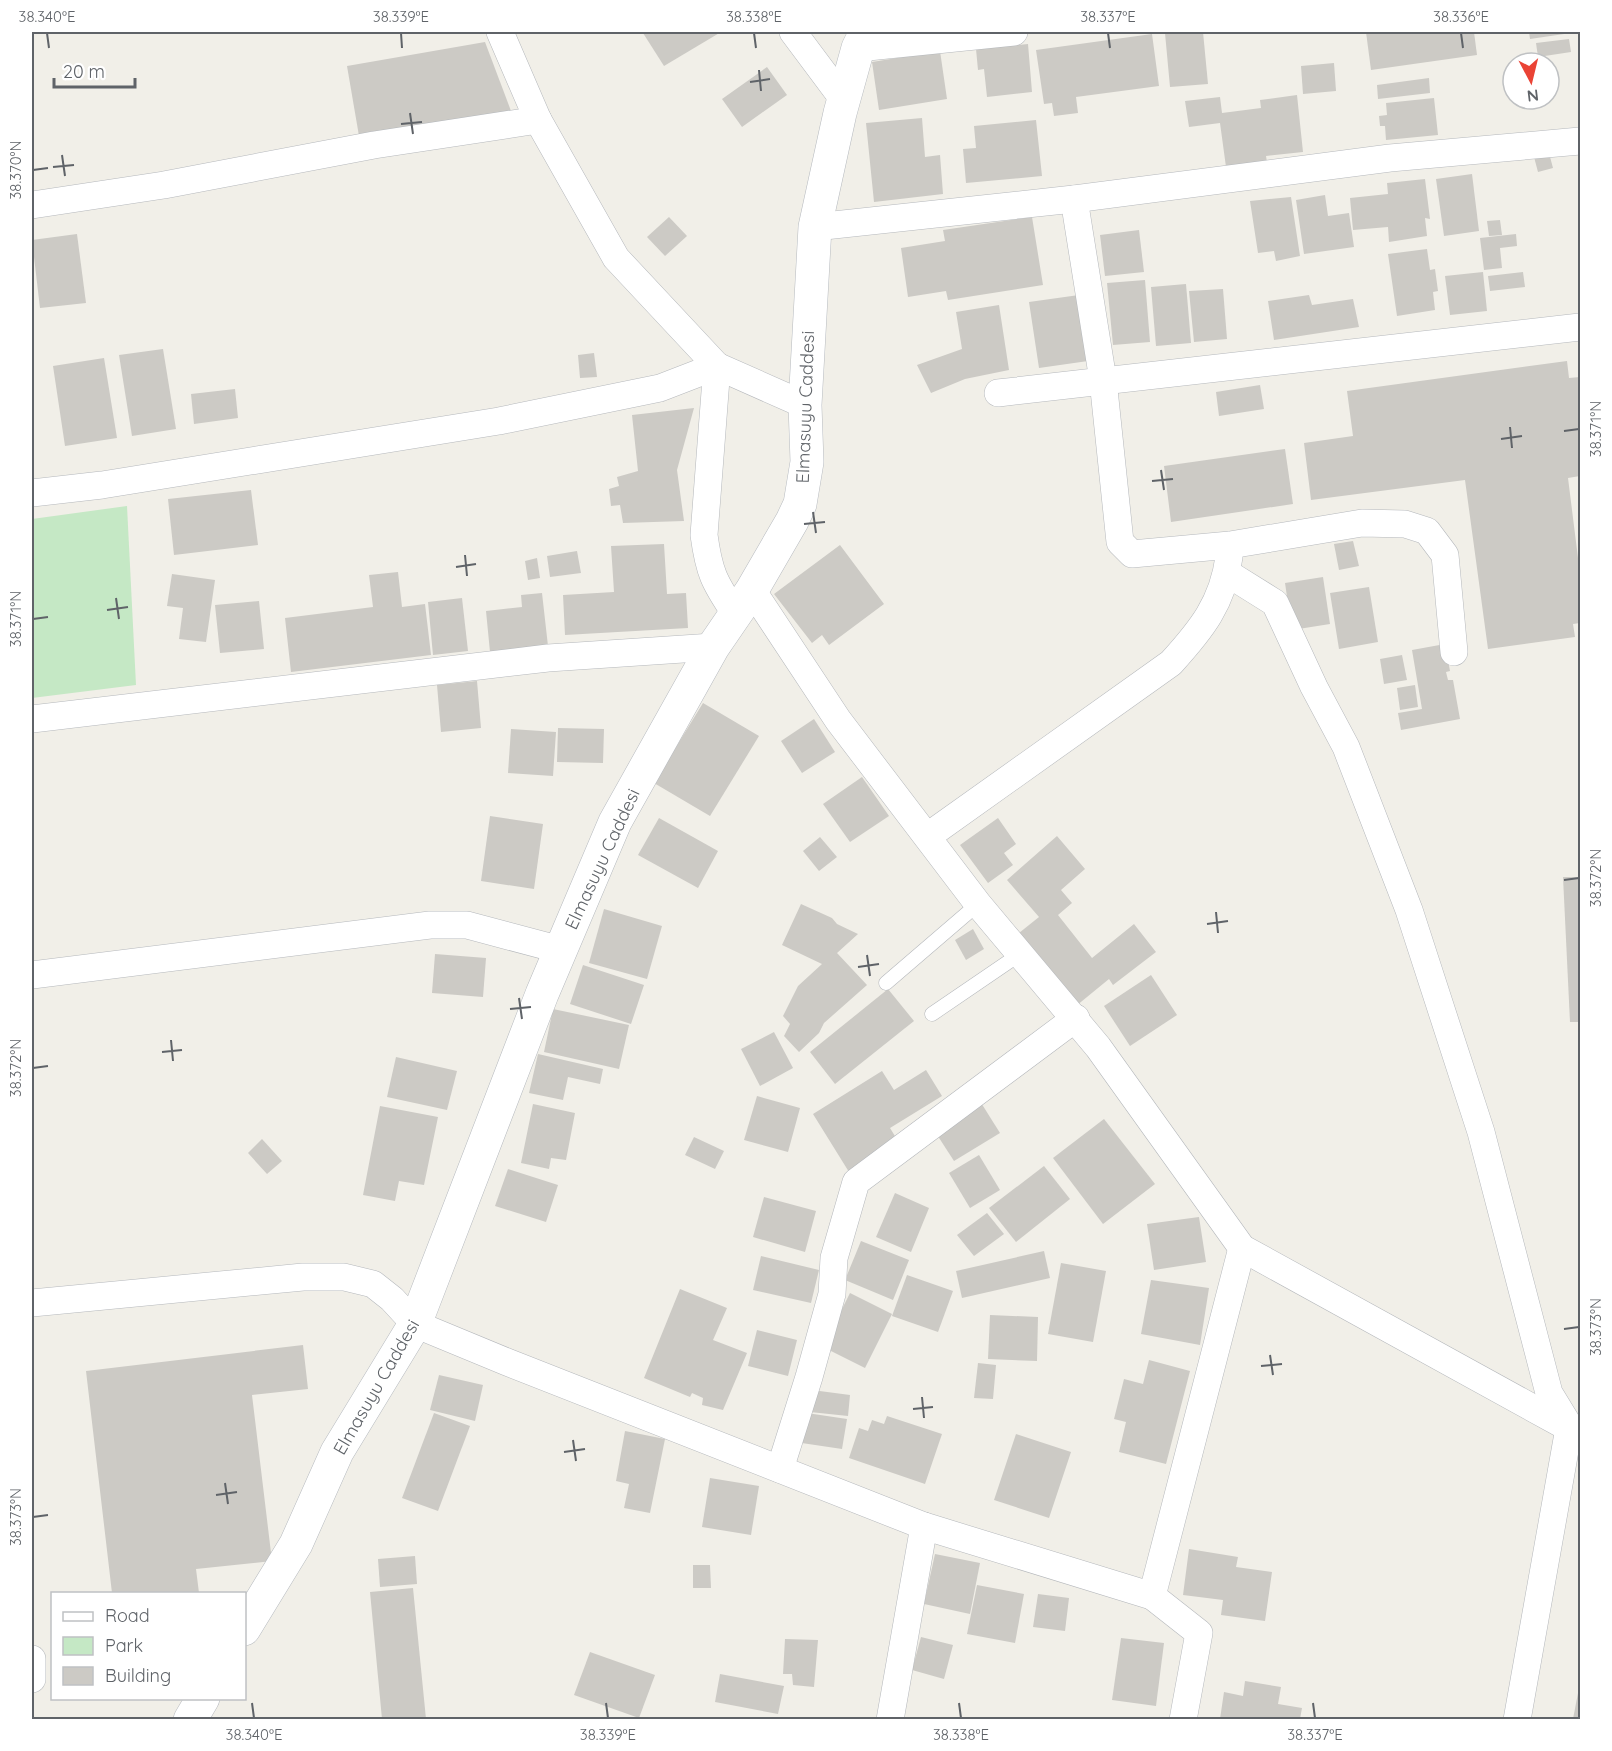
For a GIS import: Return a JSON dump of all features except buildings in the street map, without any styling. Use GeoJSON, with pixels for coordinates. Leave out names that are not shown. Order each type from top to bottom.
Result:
{"type":"FeatureCollection","features":[{"type":"Feature","properties":{"kind":"street"},"geometry":{"type":"LineString","coordinates":[[500,32],[538,120],[616,258],[717,366],[805,405]]}},
{"type":"Feature","properties":{"kind":"street"},"geometry":{"type":"LineString","coordinates":[[793,32],[843,99]]}},
{"type":"Feature","properties":{"kind":"street"},"geometry":{"type":"LineString","coordinates":[[862,40],[1014,32]]}},
{"type":"Feature","properties":{"kind":"street","name":"Elmasuyu Caddesi"},"geometry":{"type":"LineString","coordinates":[[246,1626],[296,1544],[337,1452],[415,1324],[538,1005],[615,822],[713,647],[744,601],[800,504],[807,462],[805,405],[814,227],[843,99],[862,40]]}},
{"type":"Feature","properties":{"kind":"street"},"geometry":{"type":"LineString","coordinates":[[32,205],[164,185],[374,145],[538,120]]}},
{"type":"Feature","properties":{"kind":"street"},"geometry":{"type":"LineString","coordinates":[[814,227],[1074,200],[1390,158],[1581,141]]}},
{"type":"Feature","properties":{"kind":"street"},"geometry":{"type":"LineString","coordinates":[[1074,200],[1103,380],[1120,542],[1132,554],[1230,544],[1362,523],[1405,524],[1427,531],[1445,555],[1454,652]]}},
{"type":"Feature","properties":{"kind":"street"},"geometry":{"type":"LineString","coordinates":[[998,393],[1581,327]]}},
{"type":"Feature","properties":{"kind":"street"},"geometry":{"type":"LineString","coordinates":[[32,493],[114,483],[499,422],[660,388],[717,366]]}},
{"type":"Feature","properties":{"kind":"street"},"geometry":{"type":"LineString","coordinates":[[717,366],[704,535],[707,561],[715,583],[744,601],[928,836],[978,904],[1076,1018],[1242,1248],[1575,1430]]}},
{"type":"Feature","properties":{"kind":"street"},"geometry":{"type":"LineString","coordinates":[[928,836],[1171,663],[1198,634],[1218,602],[1227,573],[1230,544]]}},
{"type":"Feature","properties":{"kind":"street"},"geometry":{"type":"LineString","coordinates":[[1227,573],[1275,603],[1314,687],[1346,747],[1416,932],[1481,1132],[1549,1393],[1575,1430],[1517,1719]]}},
{"type":"Feature","properties":{"kind":"street"},"geometry":{"type":"LineString","coordinates":[[32,719],[548,658],[713,647]]}},
{"type":"Feature","properties":{"kind":"street"},"geometry":{"type":"LineString","coordinates":[[32,975],[430,925],[467,925],[561,950]]}},
{"type":"Feature","properties":{"kind":"street"},"geometry":{"type":"LineString","coordinates":[[780,1469],[832,1294],[834,1258],[856,1182],[1076,1018]]}},
{"type":"Feature","properties":{"kind":"street"},"geometry":{"type":"LineString","coordinates":[[1152,1596],[1242,1248]]}},
{"type":"Feature","properties":{"kind":"street"},"geometry":{"type":"LineString","coordinates":[[32,1303],[303,1277],[344,1277],[373,1284],[392,1299],[415,1324],[507,1362],[924,1526],[1152,1596],[1199,1633],[1183,1719]]}},
{"type":"Feature","properties":{"kind":"street"},"geometry":{"type":"LineString","coordinates":[[891,1719],[924,1526]]}},
{"type":"Feature","properties":{"kind":"street"},"geometry":{"type":"LineString","coordinates":[[32,1659],[32,1679]]}},
{"type":"Feature","properties":{"kind":"street"},"geometry":{"type":"LineString","coordinates":[[190,1719],[202,1700]]}},
{"type":"Feature","properties":{"kind":"lane"},"geometry":{"type":"LineString","coordinates":[[886,983],[978,904]]}},
{"type":"Feature","properties":{"kind":"lane"},"geometry":{"type":"LineString","coordinates":[[932,1014],[1020,954]]}},
{"type":"Feature","properties":{"kind":"green space"},"geometry":{"type":"Polygon","coordinates":[[[127,506],[136,685],[32,698],[32,519],[127,506]]]}}]}
